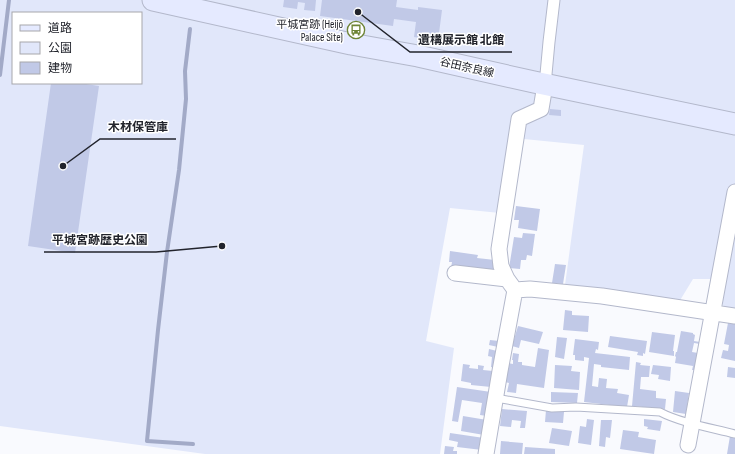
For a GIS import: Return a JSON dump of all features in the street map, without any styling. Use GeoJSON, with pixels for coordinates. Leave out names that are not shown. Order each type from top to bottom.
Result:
{"type":"FeatureCollection","features":[{"type":"Feature","properties":{"kind":"main road","name":"谷田奈良線"},"geometry":{"type":"LineString","coordinates":[[153,0],[343,42],[418,56],[545,85],[735,124]]}},
{"type":"Feature","properties":{"kind":"street"},"geometry":{"type":"LineString","coordinates":[[486,454],[500,371],[511,284],[501,266],[499,249],[519,119],[541,109],[554,0]]}},
{"type":"Feature","properties":{"kind":"street"},"geometry":{"type":"LineString","coordinates":[[688,445],[735,192]]}},
{"type":"Feature","properties":{"kind":"street"},"geometry":{"type":"LineString","coordinates":[[455,273],[530,289],[602,296],[735,316]]}},
{"type":"Feature","properties":{"kind":"lane"},"geometry":{"type":"LineString","coordinates":[[496,398],[552,408],[576,407],[660,412],[692,423],[735,434]]}},
{"type":"Feature","properties":{"kind":"green space"},"geometry":{"type":"Polygon","coordinates":[[[0,0],[735,0],[735,312],[726,311],[722,303],[726,279],[693,279],[679,302],[565,285],[584,145],[514,138],[500,213],[450,208],[426,341],[454,348],[440,454],[205,454],[0,426],[0,0]]]}},
{"type":"Feature","properties":{"kind":"building"},"geometry":{"type":"Polygon","coordinates":[[[284,0],[316,0],[315,11],[304,10],[305,3],[298,2],[297,9],[283,7],[284,0]]]}},
{"type":"Feature","properties":{"kind":"building"},"geometry":{"type":"Polygon","coordinates":[[[322,0],[397,0],[396,7],[418,10],[418,7],[442,10],[438,41],[414,37],[416,22],[394,19],[393,26],[320,16],[322,0]]]}},
{"type":"Feature","properties":{"kind":"building"},"geometry":{"type":"Polygon","coordinates":[[[51,84],[86,84],[99,86],[75,253],[28,246],[51,84]]]}},
{"type":"Feature","properties":{"kind":"building"},"geometry":{"type":"Polygon","coordinates":[[[550,109],[561,110],[561,116],[549,115],[550,109]]]}},
{"type":"Feature","properties":{"kind":"building"},"geometry":{"type":"Polygon","coordinates":[[[516,206],[540,209],[537,231],[518,228],[519,220],[514,220],[516,206]]]}},
{"type":"Feature","properties":{"kind":"building"},"geometry":{"type":"Polygon","coordinates":[[[523,233],[535,234],[532,256],[527,255],[526,260],[521,260],[520,269],[509,268],[514,237],[522,238],[523,233]]]}},
{"type":"Feature","properties":{"kind":"building"},"geometry":{"type":"Polygon","coordinates":[[[450,251],[478,255],[477,258],[495,260],[493,274],[451,268],[452,262],[449,262],[450,251]]]}},
{"type":"Feature","properties":{"kind":"building"},"geometry":{"type":"Polygon","coordinates":[[[555,264],[566,265],[563,284],[552,283],[555,264]]]}},
{"type":"Feature","properties":{"kind":"building"},"geometry":{"type":"Polygon","coordinates":[[[565,310],[572,311],[572,315],[589,316],[588,332],[563,330],[565,310]]]}},
{"type":"Feature","properties":{"kind":"building"},"geometry":{"type":"Polygon","coordinates":[[[728,323],[735,324],[735,361],[721,358],[723,350],[728,351],[729,345],[724,344],[728,323]]]}},
{"type":"Feature","properties":{"kind":"building"},"geometry":{"type":"Polygon","coordinates":[[[518,326],[543,332],[539,344],[521,340],[519,348],[512,346],[518,326]]]}},
{"type":"Feature","properties":{"kind":"building"},"geometry":{"type":"Polygon","coordinates":[[[681,331],[693,333],[695,335],[694,341],[700,342],[700,344],[694,343],[692,352],[698,353],[695,370],[692,370],[693,366],[675,363],[675,356],[681,331]]]}},
{"type":"Feature","properties":{"kind":"building"},"geometry":{"type":"Polygon","coordinates":[[[652,332],[675,335],[673,351],[674,356],[649,352],[652,332]]]}},
{"type":"Feature","properties":{"kind":"building"},"geometry":{"type":"Polygon","coordinates":[[[610,336],[647,341],[645,354],[643,353],[643,356],[637,355],[638,352],[608,347],[610,336]]]}},
{"type":"Feature","properties":{"kind":"building"},"geometry":{"type":"Polygon","coordinates":[[[557,337],[567,338],[564,359],[555,357],[557,337]]]}},
{"type":"Feature","properties":{"kind":"building"},"geometry":{"type":"Polygon","coordinates":[[[575,339],[599,342],[598,350],[596,349],[595,353],[630,357],[629,370],[601,367],[601,365],[594,364],[592,386],[598,387],[599,378],[607,379],[606,388],[618,389],[617,393],[629,395],[627,407],[584,402],[589,358],[584,357],[584,361],[575,360],[575,355],[573,355],[575,339]]]}},
{"type":"Feature","properties":{"kind":"building"},"geometry":{"type":"Polygon","coordinates":[[[490,340],[499,341],[498,347],[489,345],[490,340]]]}},
{"type":"Feature","properties":{"kind":"building"},"geometry":{"type":"Polygon","coordinates":[[[538,348],[549,350],[544,388],[517,384],[516,393],[507,392],[509,383],[505,382],[508,363],[513,364],[513,353],[519,354],[518,362],[522,362],[522,365],[535,367],[538,348]]]}},
{"type":"Feature","properties":{"kind":"building"},"geometry":{"type":"Polygon","coordinates":[[[489,349],[497,351],[495,368],[491,367],[492,357],[488,356],[489,349]]]}},
{"type":"Feature","properties":{"kind":"building"},"geometry":{"type":"Polygon","coordinates":[[[636,362],[641,363],[640,365],[650,366],[649,377],[641,377],[640,389],[656,391],[656,398],[666,399],[665,409],[632,406],[636,362]]]}},
{"type":"Feature","properties":{"kind":"building"},"geometry":{"type":"Polygon","coordinates":[[[463,364],[470,365],[469,368],[478,369],[478,365],[484,366],[483,370],[493,371],[491,387],[471,385],[471,383],[461,381],[463,364]]]}},
{"type":"Feature","properties":{"kind":"building"},"geometry":{"type":"Polygon","coordinates":[[[555,365],[572,366],[571,371],[580,372],[579,390],[554,388],[555,365]]]}},
{"type":"Feature","properties":{"kind":"building"},"geometry":{"type":"Polygon","coordinates":[[[653,365],[671,367],[670,381],[658,379],[659,375],[651,374],[653,365]]]}},
{"type":"Feature","properties":{"kind":"building"},"geometry":{"type":"Polygon","coordinates":[[[728,367],[735,368],[735,378],[727,377],[728,367]]]}},
{"type":"Feature","properties":{"kind":"building"},"geometry":{"type":"Polygon","coordinates":[[[457,387],[491,392],[487,416],[480,415],[482,403],[462,400],[458,422],[452,421],[457,387]]]}},
{"type":"Feature","properties":{"kind":"building"},"geometry":{"type":"Polygon","coordinates":[[[675,391],[689,393],[686,414],[673,412],[675,391]]]}},
{"type":"Feature","properties":{"kind":"building"},"geometry":{"type":"Polygon","coordinates":[[[551,392],[578,393],[577,403],[551,402],[551,392]]]}},
{"type":"Feature","properties":{"kind":"building"},"geometry":{"type":"Polygon","coordinates":[[[502,409],[527,411],[525,428],[520,428],[521,421],[512,420],[511,427],[500,426],[502,409]]]}},
{"type":"Feature","properties":{"kind":"building"},"geometry":{"type":"Polygon","coordinates":[[[546,410],[564,412],[563,423],[545,422],[546,410]]]}},
{"type":"Feature","properties":{"kind":"building"},"geometry":{"type":"Polygon","coordinates":[[[463,416],[487,420],[484,435],[461,431],[463,416]]]}},
{"type":"Feature","properties":{"kind":"building"},"geometry":{"type":"Polygon","coordinates":[[[587,419],[594,420],[591,445],[578,443],[580,426],[586,427],[587,419]]]}},
{"type":"Feature","properties":{"kind":"building"},"geometry":{"type":"Polygon","coordinates":[[[644,419],[662,421],[660,431],[647,429],[648,427],[644,426],[644,419]]]}},
{"type":"Feature","properties":{"kind":"building"},"geometry":{"type":"Polygon","coordinates":[[[601,420],[612,420],[610,438],[606,437],[605,447],[599,446],[601,420]]]}},
{"type":"Feature","properties":{"kind":"building"},"geometry":{"type":"Polygon","coordinates":[[[552,428],[572,431],[569,446],[549,443],[552,428]]]}},
{"type":"Feature","properties":{"kind":"building"},"geometry":{"type":"Polygon","coordinates":[[[623,430],[639,432],[638,437],[656,440],[654,454],[620,449],[623,430]]]}},
{"type":"Feature","properties":{"kind":"building"},"geometry":{"type":"Polygon","coordinates":[[[450,433],[484,438],[482,450],[457,447],[458,442],[449,440],[450,433]]]}},
{"type":"Feature","properties":{"kind":"building"},"geometry":{"type":"Polygon","coordinates":[[[730,436],[735,437],[735,454],[727,454],[730,436]]]}},
{"type":"Feature","properties":{"kind":"building"},"geometry":{"type":"Polygon","coordinates":[[[501,441],[523,443],[522,454],[500,454],[501,441]]]}},
{"type":"Feature","properties":{"kind":"building"},"geometry":{"type":"Polygon","coordinates":[[[445,446],[454,447],[453,451],[457,451],[457,454],[444,454],[445,446]]]}},
{"type":"Feature","properties":{"kind":"building"},"geometry":{"type":"Polygon","coordinates":[[[525,447],[555,449],[555,454],[524,454],[525,447]]]}},
{"type":"Feature","properties":{"kind":"waterway"},"geometry":{"type":"LineString","coordinates":[[0,75],[9,0]]}},
{"type":"Feature","properties":{"kind":"waterway"},"geometry":{"type":"LineString","coordinates":[[190,29],[185,71],[186,99],[179,170],[167,252],[147,441],[193,444]]}},
{"type":"Feature","properties":{"kind":"place","name":"遺構展示館 北館"},"geometry":{"type":"Point","coordinates":[358,12]}},
{"type":"Feature","properties":{"kind":"place","name":"平城宮跡 (Heijō Palace Site)"},"geometry":{"type":"Point","coordinates":[356,30]}},
{"type":"Feature","properties":{"kind":"place","name":"木材保管庫"},"geometry":{"type":"Point","coordinates":[63,166]}},
{"type":"Feature","properties":{"kind":"place","name":"平城宮跡歴史公園"},"geometry":{"type":"Point","coordinates":[222,246]}}]}
